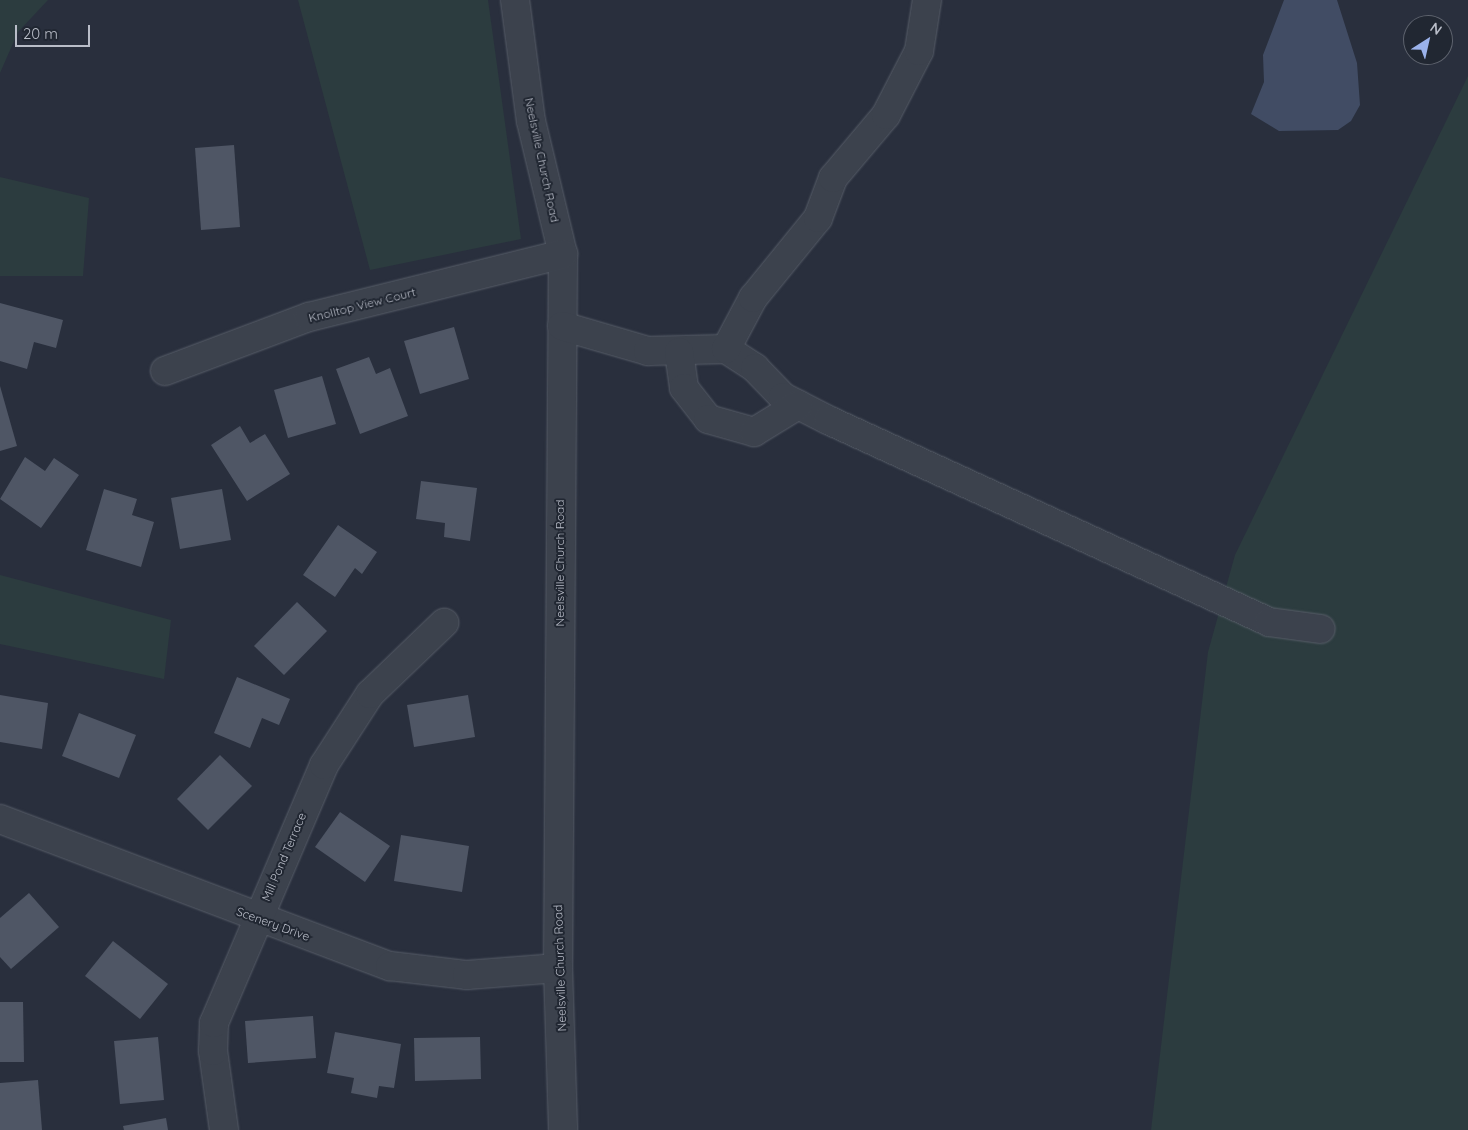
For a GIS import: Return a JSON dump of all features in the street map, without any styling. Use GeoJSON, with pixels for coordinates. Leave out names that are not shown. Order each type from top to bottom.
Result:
{"type":"FeatureCollection","features":[{"type":"Feature","properties":{"kind":"street","name":"Neelsville Church Road"},"geometry":{"type":"LineString","coordinates":[[515,0],[532,121],[563,254],[558,968],[563,1130]]}},
{"type":"Feature","properties":{"kind":"street"},"geometry":{"type":"LineString","coordinates":[[726,350],[753,298],[818,218],[833,178],[886,115],[919,51],[926,0]]}},
{"type":"Feature","properties":{"kind":"street","name":"Knolltop View Court"},"geometry":{"type":"LineString","coordinates":[[165,371],[309,317],[563,254]]}},
{"type":"Feature","properties":{"kind":"street"},"geometry":{"type":"LineString","coordinates":[[562,326],[648,351],[726,350],[798,405],[1269,622],[1321,629]]}},
{"type":"Feature","properties":{"kind":"street"},"geometry":{"type":"LineString","coordinates":[[679,352],[684,388],[708,419],[754,432],[798,405]]}},
{"type":"Feature","properties":{"kind":"street","name":"Mill Pond Terrace"},"geometry":{"type":"LineString","coordinates":[[224,1130],[213,1051],[214,1023],[324,765],[370,694],[444,623]]}},
{"type":"Feature","properties":{"kind":"street","name":"Scenery Drive"},"geometry":{"type":"LineString","coordinates":[[0,819],[258,918],[390,966],[467,975],[558,968]]}},
{"type":"Feature","properties":{"kind":"shaded area"},"geometry":{"type":"Polygon","coordinates":[[[0,0],[48,0],[18,32],[0,73],[0,0]]]}},
{"type":"Feature","properties":{"kind":"shaded area"},"geometry":{"type":"Polygon","coordinates":[[[298,0],[488,0],[521,239],[370,270],[298,0]]]}},
{"type":"Feature","properties":{"kind":"shaded area"},"geometry":{"type":"Polygon","coordinates":[[[1468,76],[1468,1130],[1151,1130],[1208,652],[1235,555],[1468,76]]]}},
{"type":"Feature","properties":{"kind":"shaded area"},"geometry":{"type":"Polygon","coordinates":[[[0,177],[89,198],[83,276],[0,276],[0,177]]]}},
{"type":"Feature","properties":{"kind":"shaded area"},"geometry":{"type":"Polygon","coordinates":[[[0,575],[171,620],[164,679],[0,644],[0,575]]]}},
{"type":"Feature","properties":{"kind":"water"},"geometry":{"type":"Polygon","coordinates":[[[1284,0],[1337,0],[1357,63],[1360,105],[1351,121],[1338,130],[1279,131],[1251,114],[1264,82],[1263,55],[1284,0]]]}},
{"type":"Feature","properties":{"kind":"building"},"geometry":{"type":"Polygon","coordinates":[[[234,145],[240,227],[201,230],[195,148],[234,145]]]}},
{"type":"Feature","properties":{"kind":"building"},"geometry":{"type":"Polygon","coordinates":[[[0,303],[63,320],[56,348],[34,342],[27,369],[0,361],[0,303]]]}},
{"type":"Feature","properties":{"kind":"building"},"geometry":{"type":"Polygon","coordinates":[[[454,327],[469,379],[420,394],[404,341],[454,327]]]}},
{"type":"Feature","properties":{"kind":"building"},"geometry":{"type":"Polygon","coordinates":[[[369,357],[376,374],[390,368],[408,416],[360,434],[336,369],[369,357]]]}},
{"type":"Feature","properties":{"kind":"building"},"geometry":{"type":"Polygon","coordinates":[[[322,376],[336,424],[288,438],[274,390],[322,376]]]}},
{"type":"Feature","properties":{"kind":"building"},"geometry":{"type":"Polygon","coordinates":[[[0,386],[17,446],[0,451],[0,386]]]}},
{"type":"Feature","properties":{"kind":"building"},"geometry":{"type":"Polygon","coordinates":[[[240,426],[250,443],[265,434],[290,474],[247,501],[211,445],[240,426]]]}},
{"type":"Feature","properties":{"kind":"building"},"geometry":{"type":"Polygon","coordinates":[[[25,457],[45,471],[54,458],[79,475],[41,528],[0,499],[25,457]]]}},
{"type":"Feature","properties":{"kind":"building"},"geometry":{"type":"Polygon","coordinates":[[[421,481],[477,488],[470,541],[444,537],[445,523],[416,519],[421,481]]]}},
{"type":"Feature","properties":{"kind":"building"},"geometry":{"type":"Polygon","coordinates":[[[104,489],[137,499],[132,515],[154,522],[141,567],[86,550],[104,489]]]}},
{"type":"Feature","properties":{"kind":"building"},"geometry":{"type":"Polygon","coordinates":[[[222,489],[231,540],[180,549],[171,498],[222,489]]]}},
{"type":"Feature","properties":{"kind":"building"},"geometry":{"type":"Polygon","coordinates":[[[338,525],[377,552],[362,574],[355,568],[335,597],[303,575],[338,525]]]}},
{"type":"Feature","properties":{"kind":"building"},"geometry":{"type":"Polygon","coordinates":[[[297,602],[327,631],[284,675],[254,646],[297,602]]]}},
{"type":"Feature","properties":{"kind":"building"},"geometry":{"type":"Polygon","coordinates":[[[237,677],[290,699],[279,725],[262,718],[250,748],[214,733],[237,677]]]}},
{"type":"Feature","properties":{"kind":"building"},"geometry":{"type":"Polygon","coordinates":[[[0,695],[48,703],[42,749],[0,742],[0,695]]]}},
{"type":"Feature","properties":{"kind":"building"},"geometry":{"type":"Polygon","coordinates":[[[468,695],[475,737],[414,747],[407,705],[468,695]]]}},
{"type":"Feature","properties":{"kind":"building"},"geometry":{"type":"Polygon","coordinates":[[[79,713],[136,735],[119,778],[62,756],[79,713]]]}},
{"type":"Feature","properties":{"kind":"building"},"geometry":{"type":"Polygon","coordinates":[[[220,755],[252,786],[208,830],[177,799],[220,755]]]}},
{"type":"Feature","properties":{"kind":"building"},"geometry":{"type":"Polygon","coordinates":[[[340,812],[390,846],[365,882],[315,847],[340,812]]]}},
{"type":"Feature","properties":{"kind":"building"},"geometry":{"type":"Polygon","coordinates":[[[401,835],[469,846],[462,892],[394,881],[401,835]]]}},
{"type":"Feature","properties":{"kind":"building"},"geometry":{"type":"Polygon","coordinates":[[[29,893],[59,927],[11,969],[0,957],[0,918],[29,893]]]}},
{"type":"Feature","properties":{"kind":"building"},"geometry":{"type":"Polygon","coordinates":[[[113,941],[168,984],[140,1019],[85,976],[113,941]]]}},
{"type":"Feature","properties":{"kind":"building"},"geometry":{"type":"Polygon","coordinates":[[[0,1002],[23,1002],[24,1062],[0,1062],[0,1002]]]}},
{"type":"Feature","properties":{"kind":"building"},"geometry":{"type":"Polygon","coordinates":[[[313,1016],[316,1058],[248,1063],[245,1021],[313,1016]]]}},
{"type":"Feature","properties":{"kind":"building"},"geometry":{"type":"Polygon","coordinates":[[[335,1032],[401,1044],[394,1088],[379,1086],[377,1098],[351,1093],[354,1078],[327,1073],[335,1032]]]}},
{"type":"Feature","properties":{"kind":"building"},"geometry":{"type":"Polygon","coordinates":[[[158,1037],[164,1100],[120,1104],[114,1041],[158,1037]]]}},
{"type":"Feature","properties":{"kind":"building"},"geometry":{"type":"Polygon","coordinates":[[[480,1037],[481,1079],[415,1081],[414,1038],[480,1037]]]}},
{"type":"Feature","properties":{"kind":"building"},"geometry":{"type":"Polygon","coordinates":[[[38,1080],[42,1130],[0,1130],[0,1083],[38,1080]]]}},
{"type":"Feature","properties":{"kind":"building"},"geometry":{"type":"Polygon","coordinates":[[[166,1118],[168,1130],[124,1130],[123,1126],[166,1118]]]}}]}
